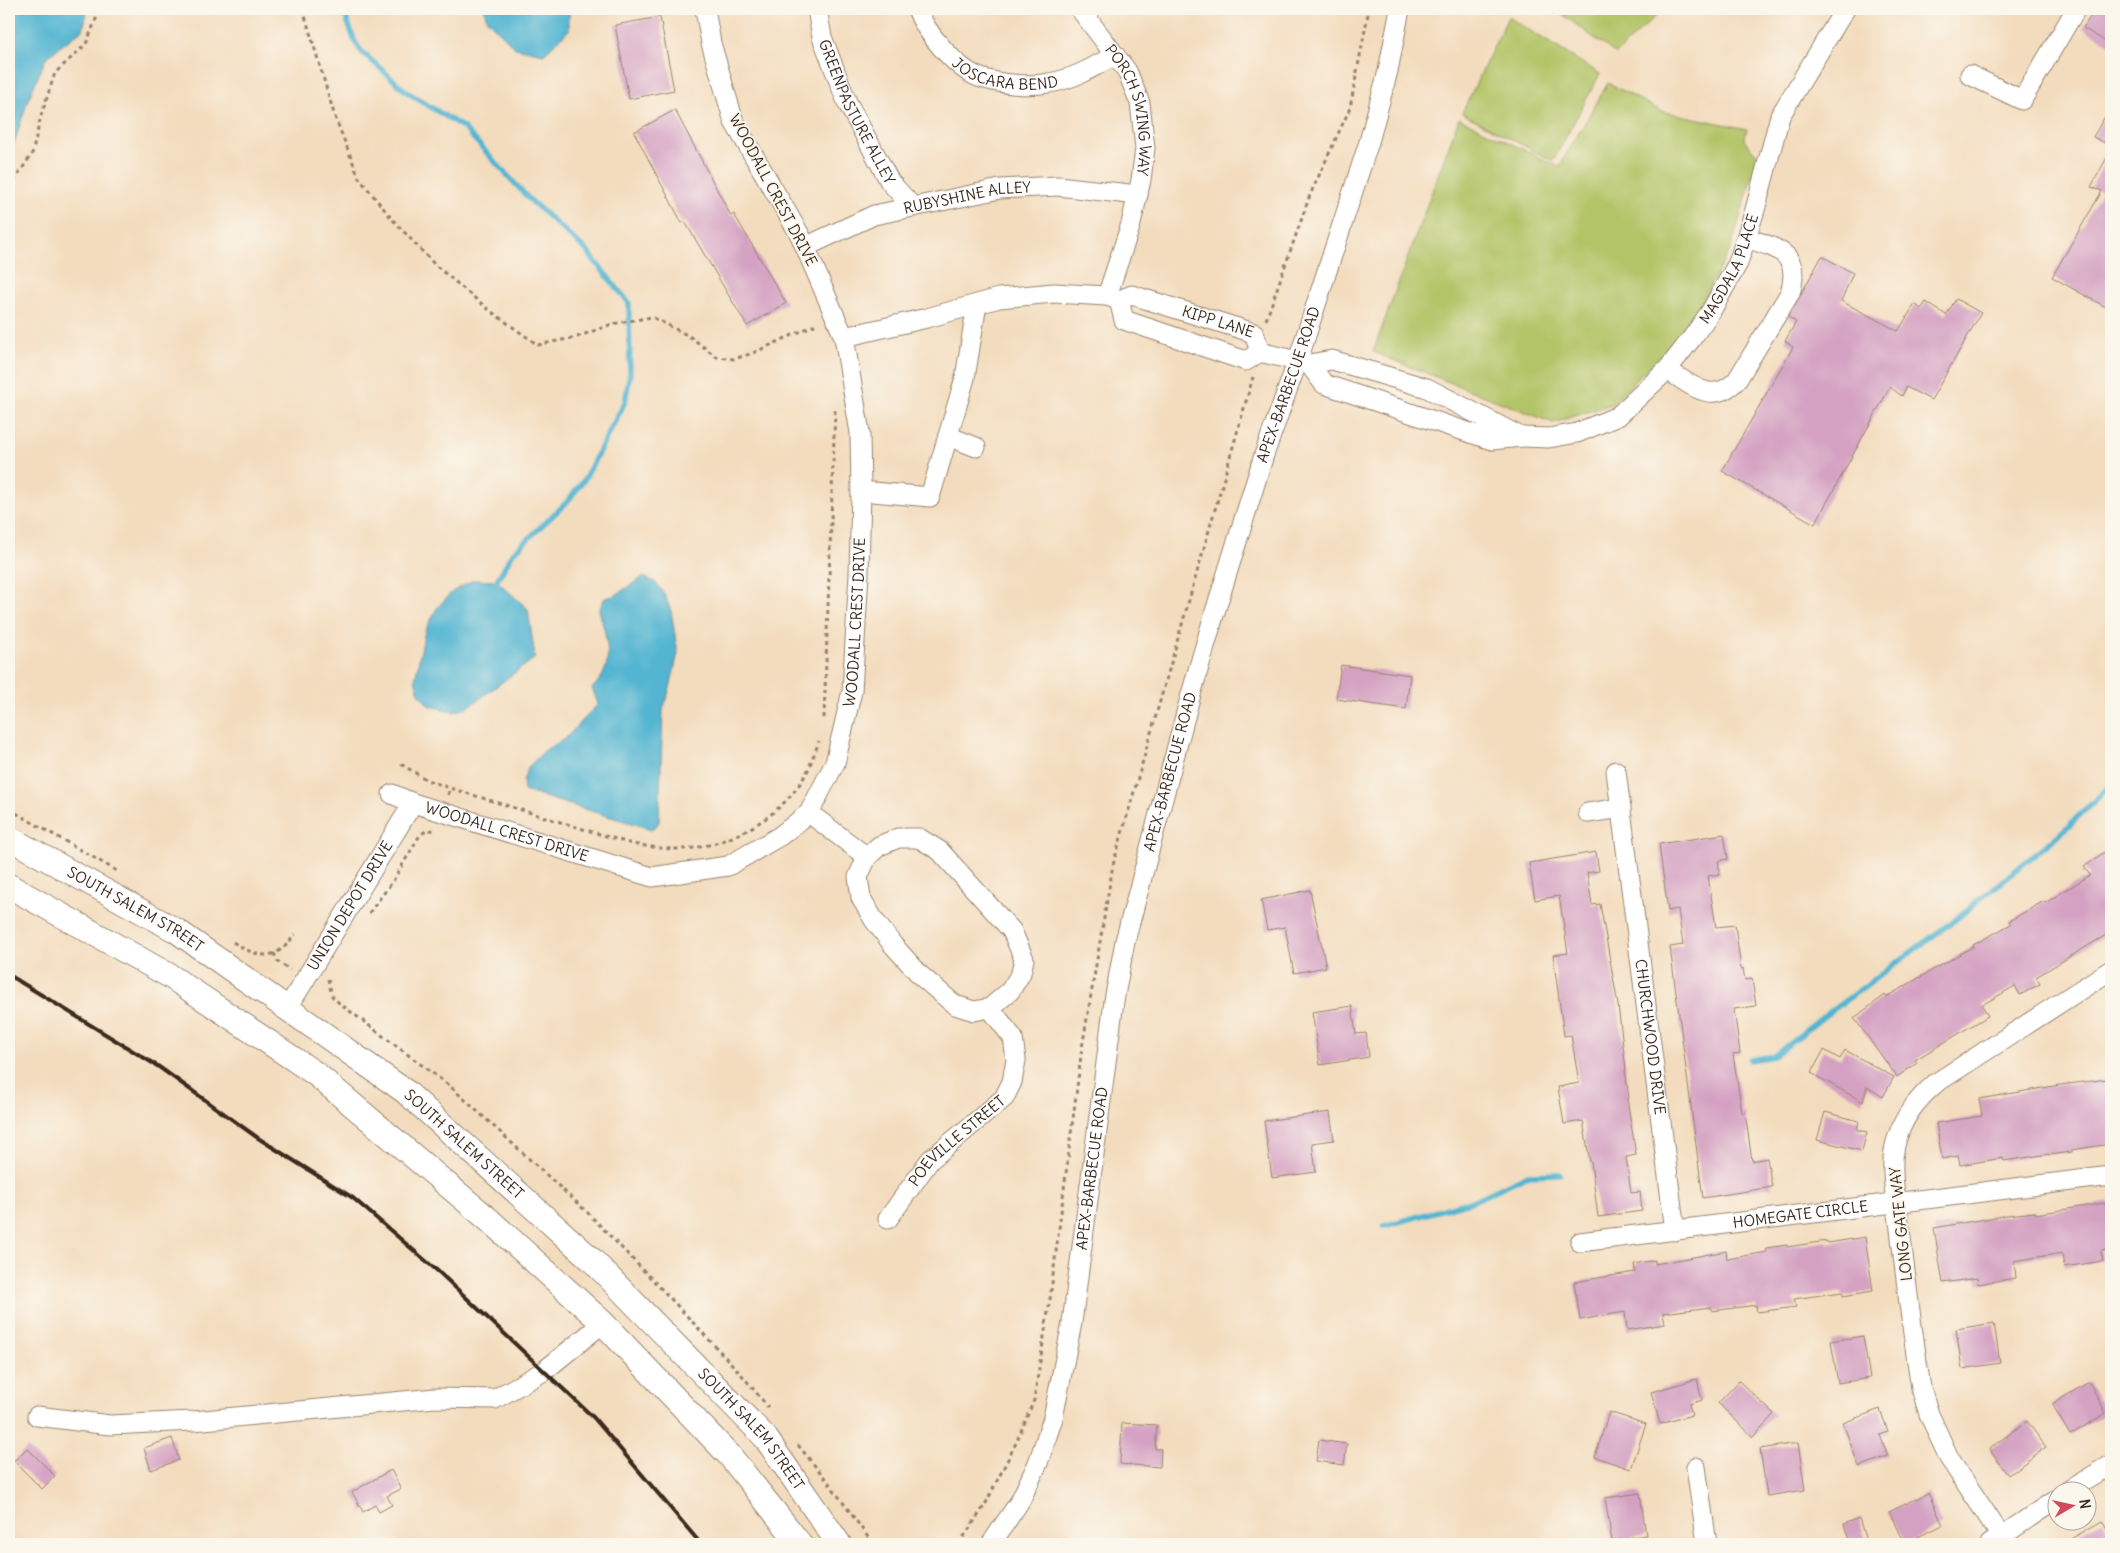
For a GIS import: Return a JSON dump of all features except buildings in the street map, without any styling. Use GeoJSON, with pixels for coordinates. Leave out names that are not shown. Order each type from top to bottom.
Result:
{"type":"FeatureCollection","features":[{"type":"Feature","properties":{"kind":"main road","name":"SOUTH SALEM STREET"},"geometry":{"type":"LineString","coordinates":[[9,838],[177,931],[406,1092],[593,1261],[765,1437],[839,1544]]}},
{"type":"Feature","properties":{"kind":"main road"},"geometry":{"type":"LineString","coordinates":[[9,886],[170,976],[316,1074],[489,1220],[603,1323],[730,1456],[800,1544]]}},
{"type":"Feature","properties":{"kind":"street","name":"WOODALL CREST DRIVE"},"geometry":{"type":"LineString","coordinates":[[392,794],[413,803],[652,877],[728,866],[780,836],[809,813],[835,763],[852,691],[859,574],[861,490],[860,433],[844,337],[805,247],[734,122],[711,43],[705,9]]}},
{"type":"Feature","properties":{"kind":"street","name":"GREENPASTURE ALLEY"},"geometry":{"type":"LineString","coordinates":[[817,9],[822,37],[847,102],[890,182],[912,206]]}},
{"type":"Feature","properties":{"kind":"street","name":"JOSCARA BEND"},"geometry":{"type":"LineString","coordinates":[[917,9],[920,18],[948,56],[979,77],[1020,85],[1049,83],[1082,74],[1115,54]]}},
{"type":"Feature","properties":{"kind":"street","name":"PORCH SWING WAY"},"geometry":{"type":"LineString","coordinates":[[1080,9],[1127,71],[1140,103],[1145,148],[1138,195],[1113,298]]}},
{"type":"Feature","properties":{"kind":"street","name":"APEX-BARBECUE ROAD"},"geometry":{"type":"LineString","coordinates":[[991,1544],[1020,1501],[1038,1463],[1053,1418],[1072,1323],[1114,1001],[1125,941],[1157,818],[1209,634],[1248,506],[1303,362],[1380,103],[1400,9]]}},
{"type":"Feature","properties":{"kind":"street","name":"MAGDALA PLACE"},"geometry":{"type":"LineString","coordinates":[[1303,362],[1324,384],[1492,440],[1521,437],[1549,438],[1577,433],[1618,416],[1667,370],[1712,311],[1738,263],[1780,116],[1845,9]]}},
{"type":"Feature","properties":{"kind":"street"},"geometry":{"type":"LineString","coordinates":[[1970,75],[2022,100],[2076,9]]}},
{"type":"Feature","properties":{"kind":"street","name":"RUBYSHINE ALLEY"},"geometry":{"type":"LineString","coordinates":[[805,247],[874,215],[1000,189],[1058,186],[1138,195]]}},
{"type":"Feature","properties":{"kind":"street"},"geometry":{"type":"LineString","coordinates":[[1667,370],[1699,389],[1714,394],[1727,390],[1737,380],[1790,293],[1793,280],[1792,269],[1783,252],[1775,247],[1746,238]]}},
{"type":"Feature","properties":{"kind":"street","name":"KIPP LANE"},"geometry":{"type":"LineString","coordinates":[[844,337],[928,318],[999,298],[1054,293],[1113,298],[1132,295],[1254,333],[1260,352],[1246,361],[1124,320],[1113,298]]}},
{"type":"Feature","properties":{"kind":"street"},"geometry":{"type":"LineString","coordinates":[[861,490],[930,497],[965,378],[977,304]]}},
{"type":"Feature","properties":{"kind":"street"},"geometry":{"type":"LineString","coordinates":[[1260,352],[1303,362]]}},
{"type":"Feature","properties":{"kind":"street","name":"MAGDALA PLACE"},"geometry":{"type":"LineString","coordinates":[[1303,362],[1332,360],[1427,388],[1521,437]]}},
{"type":"Feature","properties":{"kind":"street"},"geometry":{"type":"LineString","coordinates":[[948,436],[976,447]]}},
{"type":"Feature","properties":{"kind":"street","name":"CHURCHWOOD DRIVE"},"geometry":{"type":"LineString","coordinates":[[1616,771],[1675,1231]]}},
{"type":"Feature","properties":{"kind":"street","name":"UNION DEPOT DRIVE"},"geometry":{"type":"LineString","coordinates":[[287,1009],[413,803]]}},
{"type":"Feature","properties":{"kind":"street"},"geometry":{"type":"LineString","coordinates":[[1588,813],[1621,808]]}},
{"type":"Feature","properties":{"kind":"street"},"geometry":{"type":"LineString","coordinates":[[809,813],[867,857]]}},
{"type":"Feature","properties":{"kind":"street"},"geometry":{"type":"LineString","coordinates":[[898,838],[919,838],[940,851],[1012,931],[1024,959],[1020,972],[1010,991],[990,1008],[974,1011],[954,1005],[921,976],[893,945],[874,920],[861,898],[858,876],[867,857],[879,846],[898,838]]}},
{"type":"Feature","properties":{"kind":"street","name":"LONG GATE WAY"},"geometry":{"type":"LineString","coordinates":[[1996,1540],[1949,1458],[1929,1414],[1921,1388],[1896,1203],[1894,1148],[1912,1107],[1924,1094],[2111,970]]}},
{"type":"Feature","properties":{"kind":"street","name":"POEVILLE STREET"},"geometry":{"type":"LineString","coordinates":[[888,1219],[930,1160],[1004,1098],[1012,1082],[1016,1060],[1013,1038],[990,1008]]}},
{"type":"Feature","properties":{"kind":"street","name":"HOMEGATE CIRCLE"},"geometry":{"type":"LineString","coordinates":[[1580,1242],[2111,1176]]}},
{"type":"Feature","properties":{"kind":"street"},"geometry":{"type":"LineString","coordinates":[[36,1416],[110,1425],[193,1421],[435,1398],[495,1399],[544,1371],[603,1323]]}},
{"type":"Feature","properties":{"kind":"street"},"geometry":{"type":"LineString","coordinates":[[2086,1480],[2111,1465]]}},
{"type":"Feature","properties":{"kind":"street"},"geometry":{"type":"LineString","coordinates":[[1696,1467],[1707,1544]]}},
{"type":"Feature","properties":{"kind":"street"},"geometry":{"type":"LineString","coordinates":[[1996,1540],[2048,1505]]}},
{"type":"Feature","properties":{"kind":"path"},"geometry":{"type":"LineString","coordinates":[[9,188],[32,154],[41,116],[55,73],[86,44],[100,9]]}},
{"type":"Feature","properties":{"kind":"path"},"geometry":{"type":"LineString","coordinates":[[303,9],[335,117],[359,178],[393,220],[434,264],[489,310],[538,345],[577,337],[616,323],[652,317],[689,336],[717,357],[734,359],[753,353],[819,323]]}},
{"type":"Feature","properties":{"kind":"path"},"geometry":{"type":"LineString","coordinates":[[823,722],[827,673],[835,402]]}},
{"type":"Feature","properties":{"kind":"path"},"geometry":{"type":"LineString","coordinates":[[401,764],[427,780],[632,844],[660,849],[693,848],[717,843],[743,832],[766,818],[790,795],[808,771],[820,739]]}},
{"type":"Feature","properties":{"kind":"path"},"geometry":{"type":"LineString","coordinates":[[9,810],[122,874]]}},
{"type":"Feature","properties":{"kind":"path"},"geometry":{"type":"LineString","coordinates":[[367,916],[393,881],[420,835],[426,831],[438,830]]}},
{"type":"Feature","properties":{"kind":"path"},"geometry":{"type":"LineString","coordinates":[[232,941],[249,952],[258,955],[274,953],[288,944],[295,934]]}},
{"type":"Feature","properties":{"kind":"path"},"geometry":{"type":"LineString","coordinates":[[274,953],[277,961]]}},
{"type":"Feature","properties":{"kind":"path"},"geometry":{"type":"LineString","coordinates":[[328,974],[332,996],[349,1009]]}},
{"type":"Feature","properties":{"kind":"path"},"geometry":{"type":"LineString","coordinates":[[322,990],[330,990]]}},
{"type":"Feature","properties":{"kind":"green space"},"geometry":{"type":"Polygon","coordinates":[[[1555,9],[1663,9],[1616,54],[1555,9]]]}},
{"type":"Feature","properties":{"kind":"green space"},"geometry":{"type":"Polygon","coordinates":[[[1508,17],[1600,74],[1553,161],[1462,113],[1508,17]]]}},
{"type":"Feature","properties":{"kind":"green space"},"geometry":{"type":"Polygon","coordinates":[[[1608,83],[1661,111],[1747,129],[1744,140],[1758,156],[1731,248],[1702,301],[1675,340],[1612,404],[1553,423],[1373,352],[1459,118],[1559,167],[1608,83]]]}},
{"type":"Feature","properties":{"kind":"water"},"geometry":{"type":"Polygon","coordinates":[[[9,9],[86,9],[87,13],[83,29],[46,58],[28,100],[9,159],[9,9]]]}},
{"type":"Feature","properties":{"kind":"water"},"geometry":{"type":"Polygon","coordinates":[[[484,9],[569,9],[569,30],[544,54],[515,48],[487,20],[484,9]]]}},
{"type":"Feature","properties":{"kind":"water"},"geometry":{"type":"Polygon","coordinates":[[[643,577],[655,582],[664,593],[671,611],[678,653],[663,710],[659,822],[651,829],[524,791],[523,781],[528,767],[545,750],[566,738],[598,704],[592,688],[605,671],[608,651],[599,610],[605,598],[614,596],[643,577]]]}},
{"type":"Feature","properties":{"kind":"water"},"geometry":{"type":"Polygon","coordinates":[[[473,580],[497,581],[528,609],[535,658],[467,708],[453,712],[428,705],[419,693],[415,679],[425,631],[437,608],[452,592],[473,580]]]}},
{"type":"Feature","properties":{"kind":"waterway"},"geometry":{"type":"LineString","coordinates":[[343,9],[355,42],[362,52],[407,92],[464,128],[530,200],[586,250],[629,303],[630,373],[625,402],[584,480],[567,502],[513,553],[493,587]]}},
{"type":"Feature","properties":{"kind":"waterway"},"geometry":{"type":"LineString","coordinates":[[1750,1060],[1774,1056],[1823,1017],[1956,919],[2061,833],[2111,785]]}},
{"type":"Feature","properties":{"kind":"waterway"},"geometry":{"type":"LineString","coordinates":[[1384,1226],[1473,1201],[1528,1175],[1560,1174]]}},
{"type":"Feature","properties":{"kind":"railway"},"geometry":{"type":"LineString","coordinates":[[9,975],[159,1067],[258,1138],[353,1198],[441,1274],[594,1418],[701,1544]]}}]}
